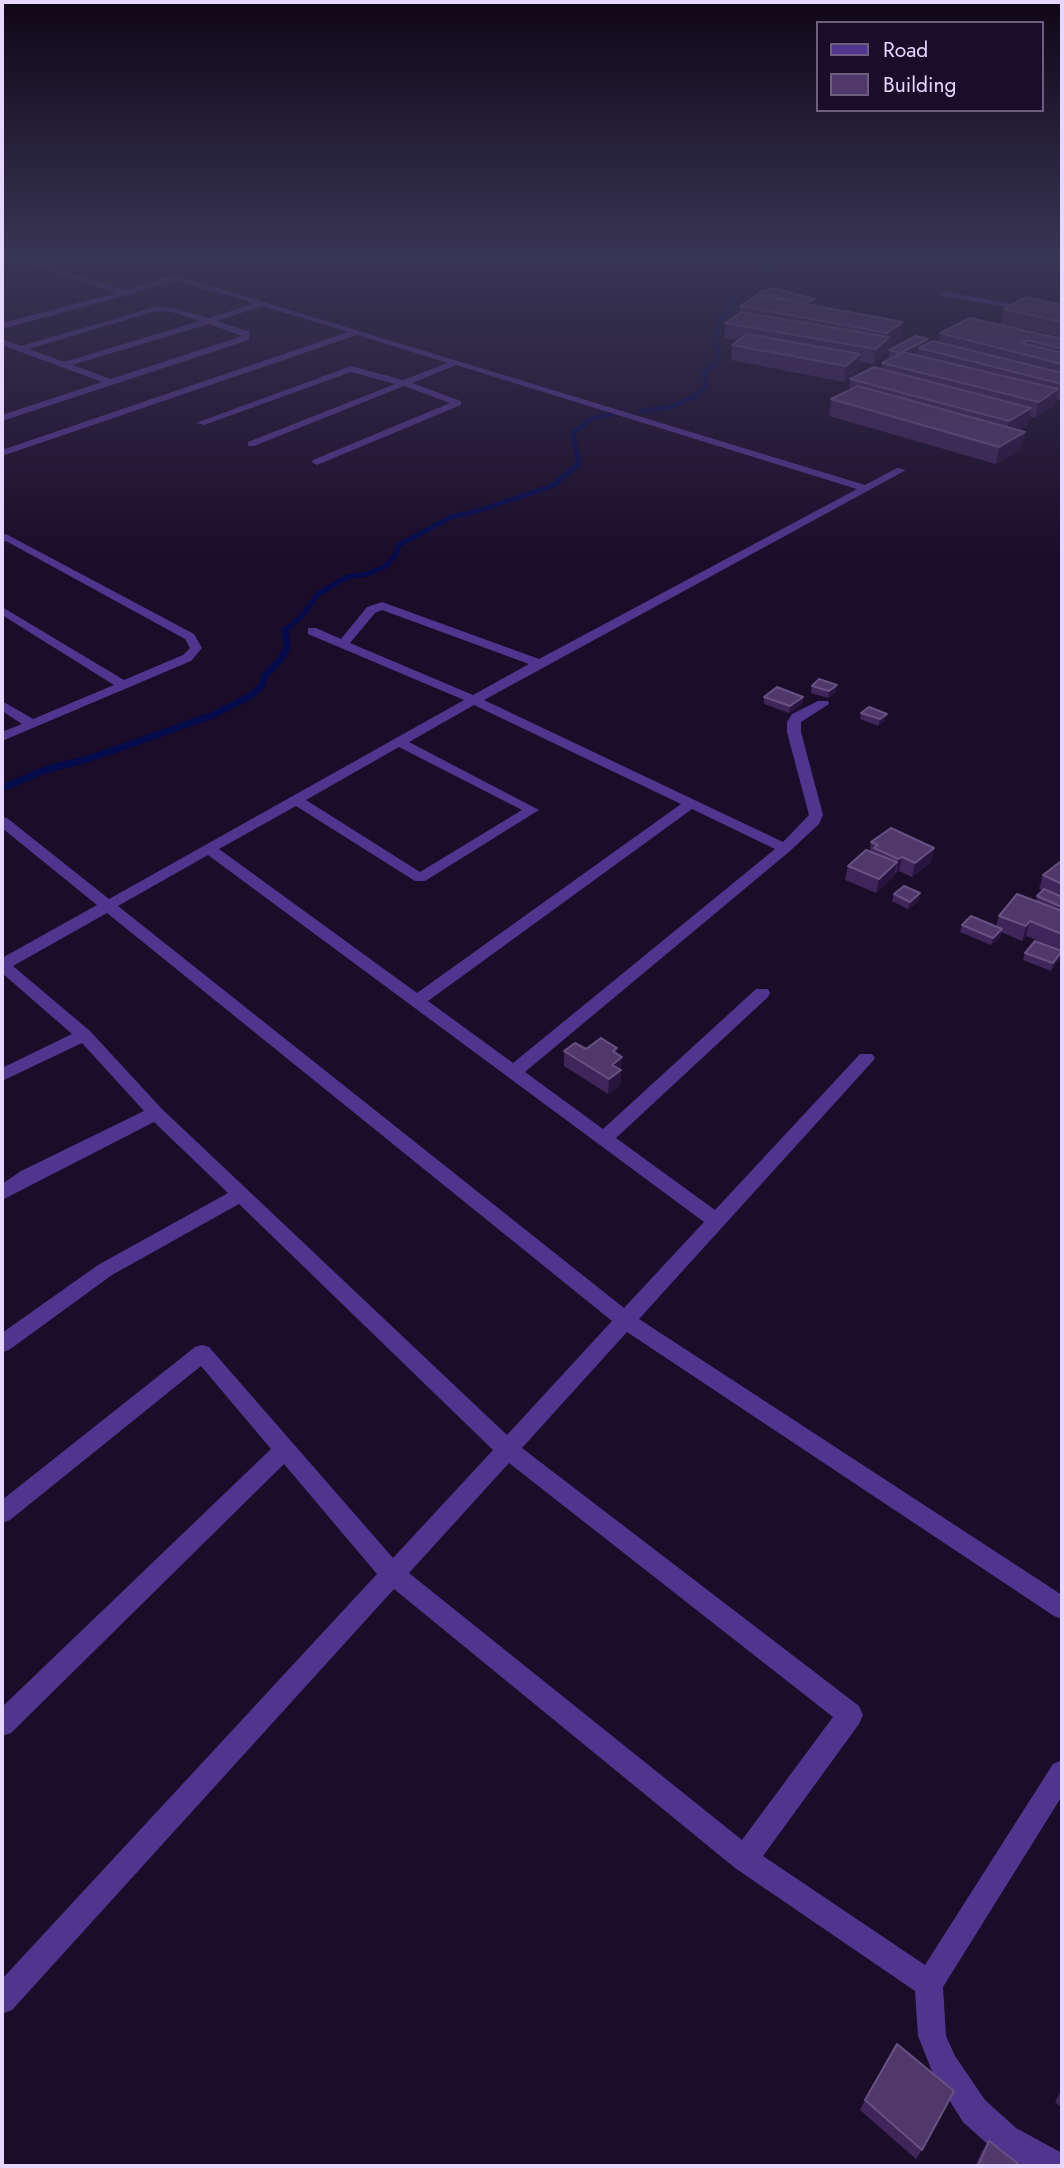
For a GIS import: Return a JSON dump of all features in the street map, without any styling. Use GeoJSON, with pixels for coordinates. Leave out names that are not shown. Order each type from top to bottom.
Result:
{"type":"FeatureCollection","features":[{"type":"Feature","properties":{"kind":"street"},"geometry":{"type":"LineString","coordinates":[[48,359],[109,382]]}},
{"type":"Feature","properties":{"kind":"street"},"geometry":{"type":"LineString","coordinates":[[64,365],[83,359]]}},
{"type":"Feature","properties":{"kind":"street"},"geometry":{"type":"LineString","coordinates":[[2,418],[178,359]]}},
{"type":"Feature","properties":{"kind":"street"},"geometry":{"type":"LineString","coordinates":[[2,453],[277,359]]}},
{"type":"Feature","properties":{"kind":"street"},"geometry":{"type":"LineString","coordinates":[[447,359],[867,489]]}},
{"type":"Feature","properties":{"kind":"street"},"geometry":{"type":"LineString","coordinates":[[251,444],[457,362]]}},
{"type":"Feature","properties":{"kind":"street"},"geometry":{"type":"LineString","coordinates":[[201,424],[345,370],[358,370],[404,383],[458,403],[317,462]]}},
{"type":"Feature","properties":{"kind":"street"},"geometry":{"type":"LineString","coordinates":[[744,1859],[850,1715],[506,1448],[156,1113],[83,1035],[2,965],[539,663],[901,470]]}},
{"type":"Feature","properties":{"kind":"street"},"geometry":{"type":"LineString","coordinates":[[2,539],[6,537],[190,637],[196,648],[187,658],[2,737]]}},
{"type":"Feature","properties":{"kind":"street"},"geometry":{"type":"LineString","coordinates":[[343,644],[371,610],[382,606],[539,663]]}},
{"type":"Feature","properties":{"kind":"street"},"geometry":{"type":"LineString","coordinates":[[2,610],[122,684]]}},
{"type":"Feature","properties":{"kind":"street"},"geometry":{"type":"LineString","coordinates":[[312,631],[474,700],[785,848]]}},
{"type":"Feature","properties":{"kind":"street"},"geometry":{"type":"LineString","coordinates":[[513,1072],[785,848],[814,821],[816,815],[793,732],[797,717],[823,704]]}},
{"type":"Feature","properties":{"kind":"street"},"geometry":{"type":"LineString","coordinates":[[2,705],[31,724]]}},
{"type":"Feature","properties":{"kind":"street"},"geometry":{"type":"LineString","coordinates":[[297,800],[420,878],[531,810],[399,742]]}},
{"type":"Feature","properties":{"kind":"street"},"geometry":{"type":"LineString","coordinates":[[417,1001],[691,803]]}},
{"type":"Feature","properties":{"kind":"street"},"geometry":{"type":"LineString","coordinates":[[2,821],[624,1319],[1062,1608]]}},
{"type":"Feature","properties":{"kind":"street"},"geometry":{"type":"LineString","coordinates":[[209,849],[715,1220]]}},
{"type":"Feature","properties":{"kind":"street"},"geometry":{"type":"LineString","coordinates":[[604,1139],[762,993]]}},
{"type":"Feature","properties":{"kind":"street"},"geometry":{"type":"LineString","coordinates":[[2,1075],[83,1035]]}},
{"type":"Feature","properties":{"kind":"street"},"geometry":{"type":"LineString","coordinates":[[2,2000],[866,1058]]}},
{"type":"Feature","properties":{"kind":"street"},"geometry":{"type":"LineString","coordinates":[[2,1193],[28,1176],[156,1113]]}},
{"type":"Feature","properties":{"kind":"street"},"geometry":{"type":"LineString","coordinates":[[2,1344],[105,1270],[241,1194]]}},
{"type":"Feature","properties":{"kind":"street"},"geometry":{"type":"LineString","coordinates":[[2,1513],[202,1353],[391,1573],[744,1859],[929,1984]]}},
{"type":"Feature","properties":{"kind":"street"},"geometry":{"type":"LineString","coordinates":[[2,1724],[285,1449]]}},
{"type":"Feature","properties":{"kind":"street"},"geometry":{"type":"LineString","coordinates":[[1056,2166],[1005,2139],[974,2111],[944,2066],[932,2036],[929,1984],[1062,1773]]}},
{"type":"Feature","properties":{"kind":"building"},"geometry":{"type":"Polygon","coordinates":[[[809,359],[854,359],[846,366],[809,359]]]}},
{"type":"Feature","properties":{"kind":"building"},"geometry":{"type":"Polygon","coordinates":[[[889,359],[933,359],[1058,389],[1039,402],[882,363],[889,359]]]}},
{"type":"Feature","properties":{"kind":"building"},"geometry":{"type":"Polygon","coordinates":[[[963,359],[1006,359],[1062,373],[1062,384],[963,359]]]}},
{"type":"Feature","properties":{"kind":"building"},"geometry":{"type":"Polygon","coordinates":[[[1043,359],[1062,359],[1062,364],[1043,359]]]}},
{"type":"Feature","properties":{"kind":"building"},"geometry":{"type":"Polygon","coordinates":[[[874,367],[1031,408],[1009,421],[850,379],[874,367]]]}},
{"type":"Feature","properties":{"kind":"building"},"geometry":{"type":"Polygon","coordinates":[[[858,386],[1025,432],[999,447],[831,399],[858,386]]]}},
{"type":"Feature","properties":{"kind":"building"},"geometry":{"type":"Polygon","coordinates":[[[819,679],[837,685],[829,691],[812,686],[819,679]]]}},
{"type":"Feature","properties":{"kind":"building"},"geometry":{"type":"Polygon","coordinates":[[[777,687],[803,697],[790,706],[764,697],[777,687]]]}},
{"type":"Feature","properties":{"kind":"building"},"geometry":{"type":"Polygon","coordinates":[[[869,707],[887,714],[880,719],[861,713],[869,707]]]}},
{"type":"Feature","properties":{"kind":"building"},"geometry":{"type":"Polygon","coordinates":[[[891,828],[934,848],[915,863],[874,848],[878,845],[871,842],[891,828]]]}},
{"type":"Feature","properties":{"kind":"building"},"geometry":{"type":"Polygon","coordinates":[[[866,850],[897,862],[879,879],[848,866],[866,850]]]}},
{"type":"Feature","properties":{"kind":"building"},"geometry":{"type":"Polygon","coordinates":[[[1062,863],[1062,884],[1043,875],[1062,863]]]}},
{"type":"Feature","properties":{"kind":"building"},"geometry":{"type":"Polygon","coordinates":[[[904,886],[920,893],[910,902],[894,894],[904,886]]]}},
{"type":"Feature","properties":{"kind":"building"},"geometry":{"type":"Polygon","coordinates":[[[1044,889],[1062,897],[1062,907],[1037,896],[1044,889]]]}},
{"type":"Feature","properties":{"kind":"building"},"geometry":{"type":"Polygon","coordinates":[[[1017,894],[1062,911],[1062,934],[1030,921],[1026,926],[999,916],[1017,894]]]}},
{"type":"Feature","properties":{"kind":"building"},"geometry":{"type":"Polygon","coordinates":[[[971,916],[1002,929],[993,938],[962,925],[971,916]]]}},
{"type":"Feature","properties":{"kind":"building"},"geometry":{"type":"Polygon","coordinates":[[[1035,941],[1062,951],[1053,963],[1025,953],[1035,941]]]}},
{"type":"Feature","properties":{"kind":"building"},"geometry":{"type":"Polygon","coordinates":[[[601,1038],[617,1048],[613,1051],[622,1057],[612,1065],[621,1070],[609,1079],[564,1051],[575,1043],[586,1049],[601,1038]]]}},
{"type":"Feature","properties":{"kind":"building"},"geometry":{"type":"Polygon","coordinates":[[[897,2044],[954,2091],[922,2150],[865,2100],[897,2044]]]}},
{"type":"Feature","properties":{"kind":"building"},"geometry":{"type":"Polygon","coordinates":[[[989,2141],[1021,2166],[978,2166],[989,2141]]]}},
{"type":"Feature","properties":{"kind":"waterway"},"geometry":{"type":"LineString","coordinates":[[641,411],[671,407],[696,396],[706,386],[704,374],[716,359]]}},
{"type":"Feature","properties":{"kind":"waterway"},"geometry":{"type":"LineString","coordinates":[[585,424],[592,418],[614,414]]}},
{"type":"Feature","properties":{"kind":"waterway"},"geometry":{"type":"LineString","coordinates":[[285,630],[301,617],[318,594],[347,577],[367,574],[386,566],[396,554],[399,545],[451,517],[481,510],[552,486],[579,464],[573,433],[587,422]]}},
{"type":"Feature","properties":{"kind":"waterway"},"geometry":{"type":"LineString","coordinates":[[2,788],[48,769],[91,758],[213,715],[250,696],[262,686],[264,677],[281,659],[287,648],[285,630]]}}]}
